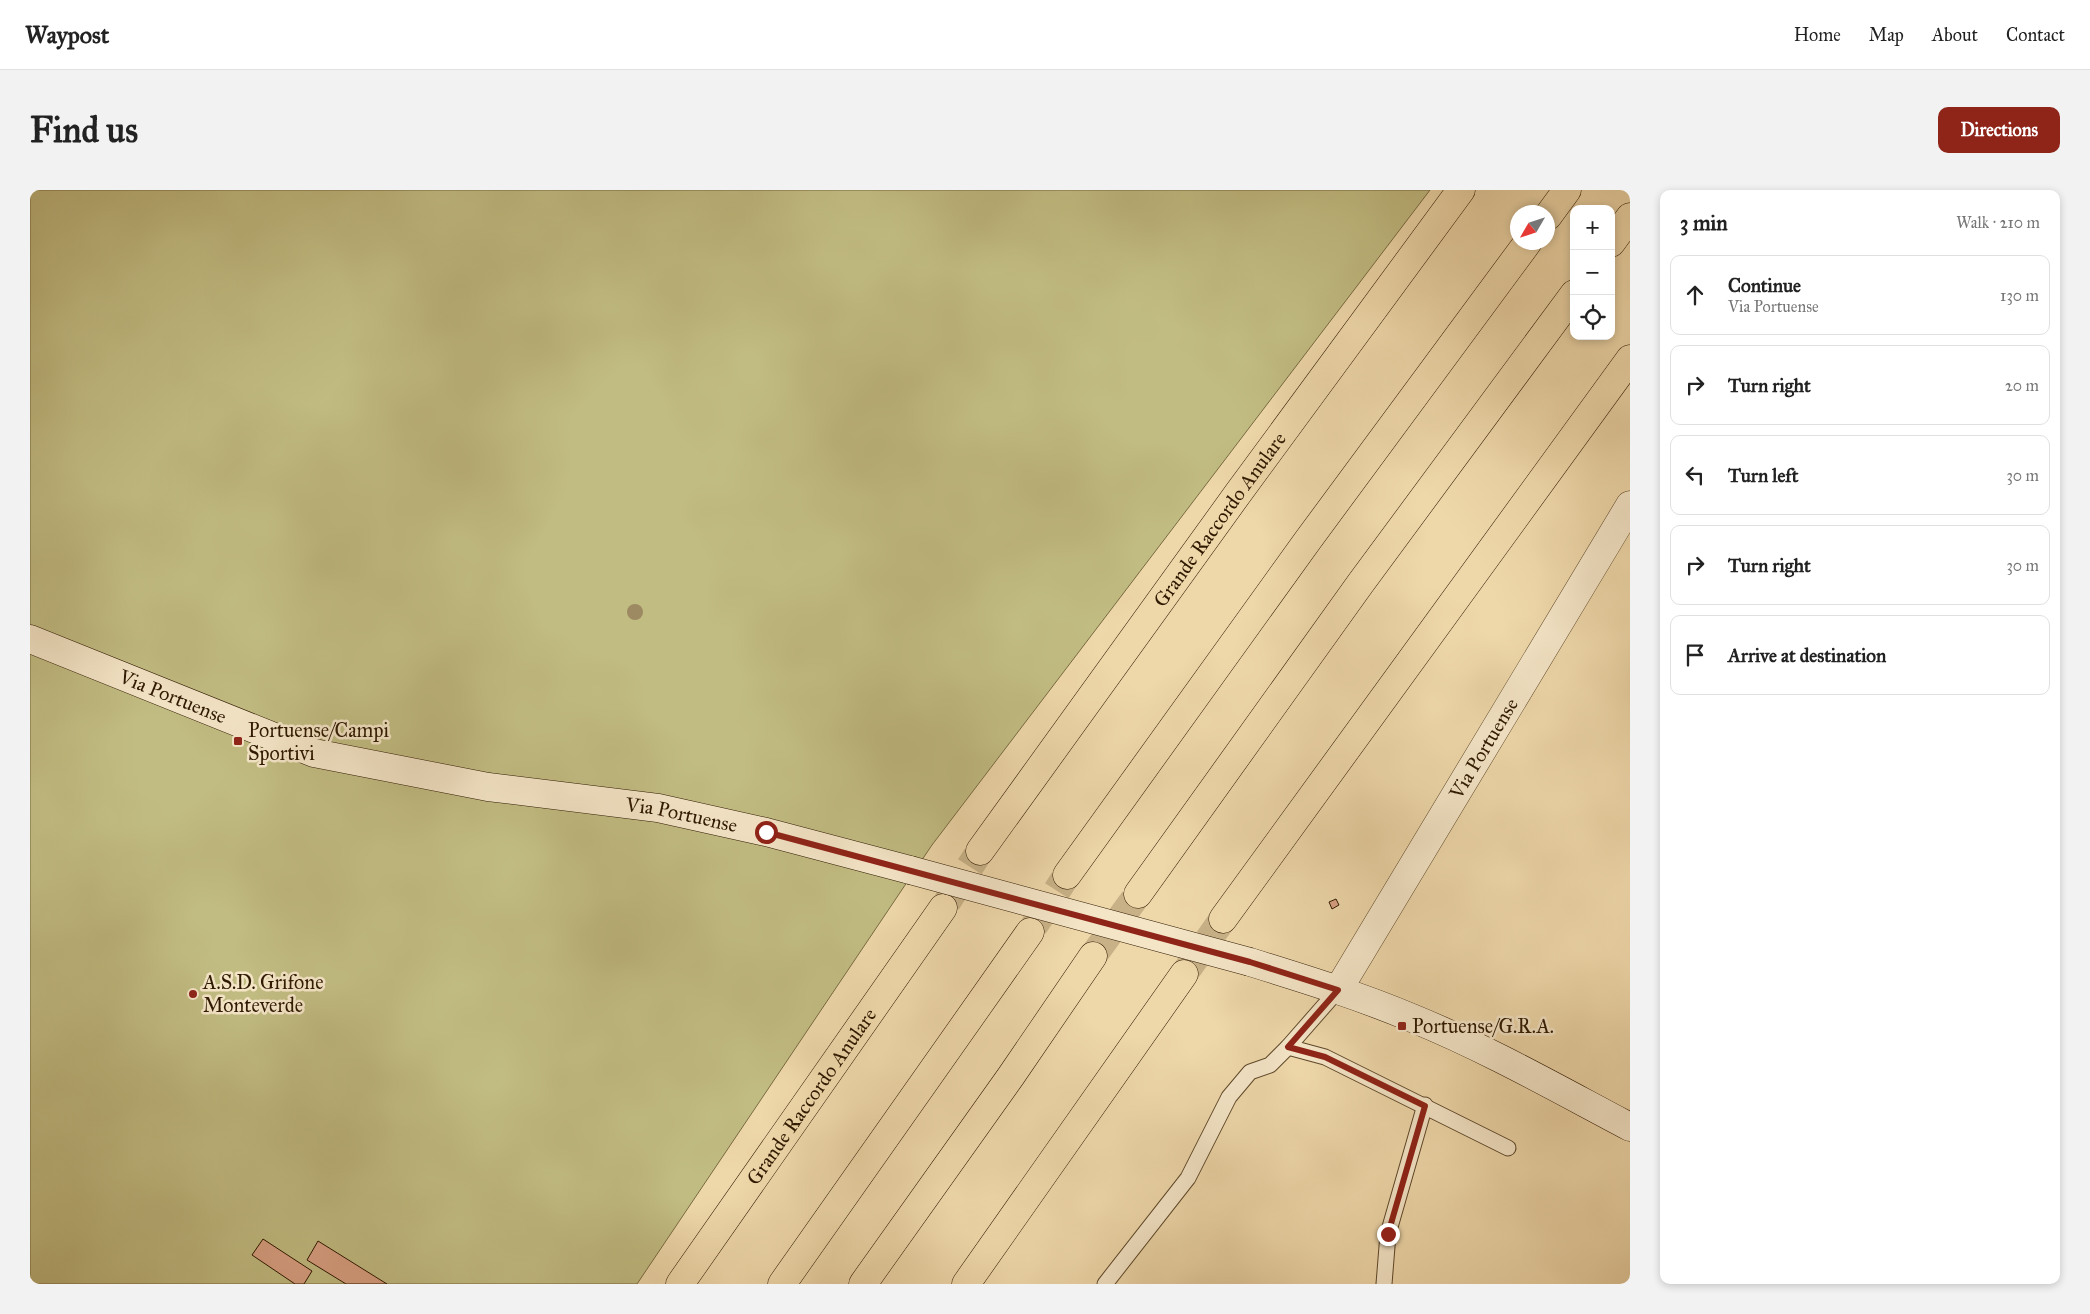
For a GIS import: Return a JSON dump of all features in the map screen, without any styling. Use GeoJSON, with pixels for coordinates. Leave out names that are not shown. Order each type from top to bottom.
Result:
{"type":"FeatureCollection","features":[{"type":"Feature","properties":{"kind":"highway","name":"Grande Raccordo Anulare"},"geometry":{"type":"LineString","coordinates":[[980,851],[1462,190]]}},
{"type":"Feature","properties":{"kind":"highway"},"geometry":{"type":"LineString","coordinates":[[1555,206],[1567,190]]}},
{"type":"Feature","properties":{"kind":"highway"},"geometry":{"type":"LineString","coordinates":[[1615,238],[1630,218]]}},
{"type":"Feature","properties":{"kind":"highway"},"geometry":{"type":"LineString","coordinates":[[1067,875],[1308,540],[1522,250]]}},
{"type":"Feature","properties":{"kind":"highway"},"geometry":{"type":"LineString","coordinates":[[1138,894],[1360,584],[1573,295]]}},
{"type":"Feature","properties":{"kind":"highway"},"geometry":{"type":"LineString","coordinates":[[1223,919],[1630,359]]}},
{"type":"Feature","properties":{"kind":"highway","name":"Grande Raccordo Anulare"},"geometry":{"type":"LineString","coordinates":[[680,1284],[943,908]]}},
{"type":"Feature","properties":{"kind":"highway"},"geometry":{"type":"LineString","coordinates":[[782,1284],[1030,932]]}},
{"type":"Feature","properties":{"kind":"highway"},"geometry":{"type":"LineString","coordinates":[[863,1284],[1011,1076],[1093,956]]}},
{"type":"Feature","properties":{"kind":"highway"},"geometry":{"type":"LineString","coordinates":[[966,1284],[1184,974]]}},
{"type":"Feature","properties":{"kind":"main road","name":"Via Portuense"},"geometry":{"type":"LineString","coordinates":[[1338,990],[1630,505]]}},
{"type":"Feature","properties":{"kind":"main road","name":"Via Portuense"},"geometry":{"type":"LineString","coordinates":[[30,639],[314,753],[488,787],[658,808],[766,832],[1250,962],[1338,990],[1412,1018],[1470,1043],[1630,1127]]}},
{"type":"Feature","properties":{"kind":"lane"},"geometry":{"type":"LineString","coordinates":[[1105,1284],[1188,1178],[1229,1097],[1250,1072],[1270,1065],[1338,990]]}},
{"type":"Feature","properties":{"kind":"lane"},"geometry":{"type":"LineString","coordinates":[[1288,1047],[1325,1057],[1508,1148]]}},
{"type":"Feature","properties":{"kind":"lane"},"geometry":{"type":"LineString","coordinates":[[1384,1284],[1388,1234],[1425,1106]]}},
{"type":"Feature","properties":{"kind":"shaded area"},"geometry":{"type":"Polygon","coordinates":[[[30,190],[1430,190],[932,845],[637,1284],[30,1284],[30,190]]]}},
{"type":"Feature","properties":{"kind":"building"},"geometry":{"type":"Polygon","coordinates":[[[1336,899],[1339,905],[1332,909],[1329,902],[1336,899]]]}},
{"type":"Feature","properties":{"kind":"building"},"geometry":{"type":"Polygon","coordinates":[[[263,1239],[312,1271],[304,1284],[295,1284],[252,1255],[263,1239]]]}},
{"type":"Feature","properties":{"kind":"building"},"geometry":{"type":"Polygon","coordinates":[[[318,1241],[387,1284],[346,1284],[307,1260],[318,1241]]]}},
{"type":"Feature","properties":{"kind":"tunnel"},"geometry":{"type":"LineString","coordinates":[[947,902],[980,851]]}},
{"type":"Feature","properties":{"kind":"tunnel"},"geometry":{"type":"LineString","coordinates":[[1034,926],[1067,875]]}},
{"type":"Feature","properties":{"kind":"tunnel"},"geometry":{"type":"LineString","coordinates":[[1093,956],[1138,894]]}},
{"type":"Feature","properties":{"kind":"tunnel"},"geometry":{"type":"LineString","coordinates":[[1184,974],[1223,919]]}},
{"type":"Feature","properties":{"kind":"place","name":"Portuense/Campi Sportivi"},"geometry":{"type":"Point","coordinates":[238,741]}},
{"type":"Feature","properties":{"kind":"place","name":"A.S.D. Grifone Monteverde"},"geometry":{"type":"Point","coordinates":[193,994]}},
{"type":"Feature","properties":{"kind":"place","name":"Portuense/G.R.A."},"geometry":{"type":"Point","coordinates":[1402,1026]}},
{"type":"Feature","properties":{"kind":"route"},"geometry":{"type":"LineString","coordinates":[[766,832],[1250,962],[1338,990],[1288,1047],[1325,1057],[1425,1106],[1388,1234]]}}]}
